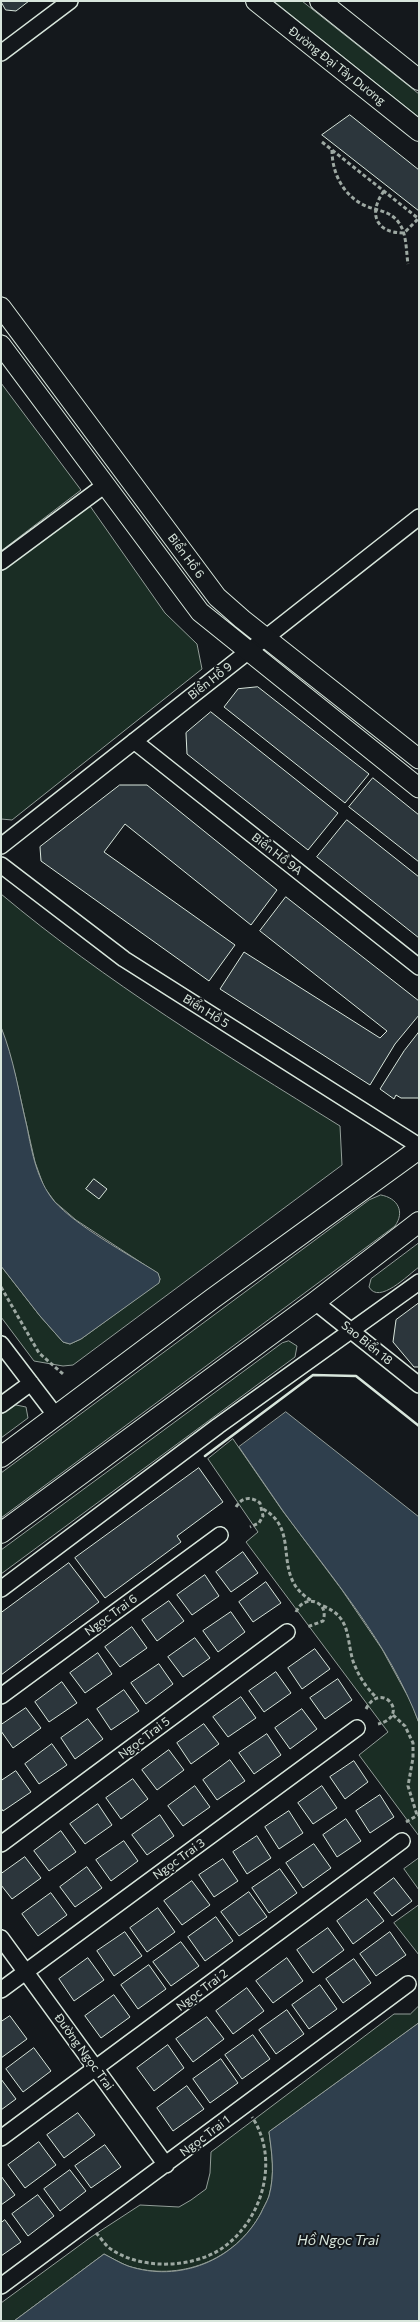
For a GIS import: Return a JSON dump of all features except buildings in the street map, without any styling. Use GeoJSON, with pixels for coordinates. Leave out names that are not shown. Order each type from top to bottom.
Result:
{"type":"FeatureCollection","features":[{"type":"Feature","properties":{"kind":"main road","name":"Đường Đại Tây Dương"},"geometry":{"type":"LineString","coordinates":[[256,1],[419,131]]}},
{"type":"Feature","properties":{"kind":"main road"},"geometry":{"type":"LineString","coordinates":[[320,1],[419,80]]}},
{"type":"Feature","properties":{"kind":"main road"},"geometry":{"type":"LineString","coordinates":[[1,1456],[419,1148]]}},
{"type":"Feature","properties":{"kind":"main road"},"geometry":{"type":"LineString","coordinates":[[1,1533],[315,1302],[419,1222]]}},
{"type":"Feature","properties":{"kind":"street"},"geometry":{"type":"LineString","coordinates":[[3,48],[70,1]]}},
{"type":"Feature","properties":{"kind":"street","name":"Biển Hồ 6"},"geometry":{"type":"LineString","coordinates":[[1,307],[213,592],[266,638],[419,760]]}},
{"type":"Feature","properties":{"kind":"street","name":"Biển Hồ 6"},"geometry":{"type":"LineString","coordinates":[[1,345],[195,606],[206,618],[419,788]]}},
{"type":"Feature","properties":{"kind":"street"},"geometry":{"type":"LineString","coordinates":[[1,562],[105,485]]}},
{"type":"Feature","properties":{"kind":"street","name":"Biển Hồ 9"},"geometry":{"type":"LineString","coordinates":[[1,846],[419,517]]}},
{"type":"Feature","properties":{"kind":"street","name":"Biển Hồ 9A"},"geometry":{"type":"LineString","coordinates":[[134,741],[419,966]]}},
{"type":"Feature","properties":{"kind":"street","name":"Biển Hồ 5"},"geometry":{"type":"LineString","coordinates":[[1,865],[124,959],[419,1148]]}},
{"type":"Feature","properties":{"kind":"street"},"geometry":{"type":"LineString","coordinates":[[1,1589],[218,1426],[352,1332],[419,1282]]}},
{"type":"Feature","properties":{"kind":"street","name":"Sao Biển 18"},"geometry":{"type":"LineString","coordinates":[[315,1302],[419,1385]]}},
{"type":"Feature","properties":{"kind":"street"},"geometry":{"type":"LineString","coordinates":[[1,1344],[56,1416]]}},
{"type":"Feature","properties":{"kind":"street"},"geometry":{"type":"LineString","coordinates":[[1,1405],[31,1383]]}},
{"type":"Feature","properties":{"kind":"street","name":"Ngọc Trai 6"},"geometry":{"type":"LineString","coordinates":[[1,1696],[220,1534]]}},
{"type":"Feature","properties":{"kind":"street","name":"Ngọc Trai 5"},"geometry":{"type":"LineString","coordinates":[[1,1844],[287,1632]]}},
{"type":"Feature","properties":{"kind":"street","name":"Ngọc Trai 3"},"geometry":{"type":"LineString","coordinates":[[1,1990],[357,1728]]}},
{"type":"Feature","properties":{"kind":"street","name":"Ngọc Trai 2"},"geometry":{"type":"LineString","coordinates":[[1,2138],[402,1841]]}},
{"type":"Feature","properties":{"kind":"street","name":"Đường Ngọc Trai"},"geometry":{"type":"LineString","coordinates":[[1,1938],[166,2165]]}},
{"type":"Feature","properties":{"kind":"street","name":"Ngọc Trai 1"},"geometry":{"type":"LineString","coordinates":[[1,2286],[408,1984]]}},
{"type":"Feature","properties":{"kind":"path"},"geometry":{"type":"LineString","coordinates":[[322,142],[384,191],[418,219],[404,233],[383,228],[376,219],[375,208],[384,191]]}},
{"type":"Feature","properties":{"kind":"path"},"geometry":{"type":"LineString","coordinates":[[332,150],[332,165],[344,189],[355,200],[388,213],[395,218],[404,233],[408,264]]}},
{"type":"Feature","properties":{"kind":"path"},"geometry":{"type":"LineString","coordinates":[[1,1288],[39,1353],[62,1374]]}},
{"type":"Feature","properties":{"kind":"path"},"geometry":{"type":"LineString","coordinates":[[236,1507],[242,1500],[252,1498],[270,1513],[284,1537],[286,1565],[290,1578],[300,1592],[334,1612],[346,1625],[356,1669],[369,1690],[377,1698]]}},
{"type":"Feature","properties":{"kind":"path"},"geometry":{"type":"LineString","coordinates":[[250,1527],[261,1520],[263,1509]]}},
{"type":"Feature","properties":{"kind":"path"},"geometry":{"type":"LineString","coordinates":[[296,1612],[302,1603],[312,1600]]}},
{"type":"Feature","properties":{"kind":"path"},"geometry":{"type":"LineString","coordinates":[[307,1627],[322,1621],[325,1611],[322,1606]]}},
{"type":"Feature","properties":{"kind":"path"},"geometry":{"type":"LineString","coordinates":[[366,1709],[371,1700],[386,1698],[390,1701],[394,1709],[393,1715],[387,1721],[378,1724]]}},
{"type":"Feature","properties":{"kind":"path"},"geometry":{"type":"LineString","coordinates":[[393,1715],[405,1726],[414,1743],[414,1758],[408,1786],[418,1815],[406,1822]]}},
{"type":"Feature","properties":{"kind":"path"},"geometry":{"type":"LineString","coordinates":[[96,2232],[108,2246],[122,2255],[143,2262],[183,2263],[221,2249],[242,2229],[254,2212],[263,2191],[266,2173],[264,2150],[260,2128],[252,2117]]}},
{"type":"Feature","properties":{"kind":"green space"},"geometry":{"type":"Polygon","coordinates":[[[274,1],[302,1],[419,94],[419,117],[274,1]]]}},
{"type":"Feature","properties":{"kind":"green space"},"geometry":{"type":"Polygon","coordinates":[[[1,383],[81,490],[1,551],[1,383]]]}},
{"type":"Feature","properties":{"kind":"green space"},"geometry":{"type":"Polygon","coordinates":[[[90,506],[165,613],[197,644],[202,669],[12,820],[1,819],[1,572],[90,506]]]}},
{"type":"Feature","properties":{"kind":"green space"},"geometry":{"type":"Polygon","coordinates":[[[1,894],[82,957],[166,1016],[340,1126],[342,1165],[73,1365],[63,1366],[34,1361],[1,1317],[1,1266],[63,1342],[70,1344],[81,1339],[158,1283],[160,1279],[157,1273],[76,1220],[55,1202],[44,1187],[35,1162],[15,1074],[1,1027],[1,894]]]}},
{"type":"Feature","properties":{"kind":"green space"},"geometry":{"type":"Polygon","coordinates":[[[381,1195],[392,1199],[398,1206],[399,1216],[395,1226],[1,1518],[1,1473],[369,1200],[381,1195]]]}},
{"type":"Feature","properties":{"kind":"green space"},"geometry":{"type":"Polygon","coordinates":[[[419,1243],[419,1267],[401,1282],[386,1291],[374,1292],[369,1287],[371,1279],[419,1243]]]}},
{"type":"Feature","properties":{"kind":"green space"},"geometry":{"type":"Polygon","coordinates":[[[289,1341],[297,1346],[295,1357],[1,1574],[1,1550],[282,1343],[289,1341]]]}},
{"type":"Feature","properties":{"kind":"green space"},"geometry":{"type":"Polygon","coordinates":[[[16,1405],[26,1407],[28,1418],[1,1438],[1,1415],[16,1405]]]}},
{"type":"Feature","properties":{"kind":"green space"},"geometry":{"type":"Polygon","coordinates":[[[233,1439],[282,1510],[342,1590],[382,1649],[412,1704],[419,1723],[419,1836],[359,1755],[388,1732],[246,1542],[258,1532],[208,1459],[233,1439]]]}},
{"type":"Feature","properties":{"kind":"green space"},"geometry":{"type":"Polygon","coordinates":[[[419,1858],[419,1890],[404,1869],[419,1858]]]}},
{"type":"Feature","properties":{"kind":"green space"},"geometry":{"type":"Polygon","coordinates":[[[419,1905],[419,1955],[394,1923],[419,1905]]]}},
{"type":"Feature","properties":{"kind":"green space"},"geometry":{"type":"Polygon","coordinates":[[[419,2006],[419,2023],[269,2132],[272,2172],[269,2196],[250,2230],[236,2244],[221,2255],[204,2263],[186,2269],[167,2271],[147,2270],[128,2266],[104,2254],[14,2321],[1,2321],[1,2303],[91,2237],[140,2205],[179,2207],[206,2189],[210,2173],[211,2152],[394,2014],[410,2014],[419,2006]]]}},
{"type":"Feature","properties":{"kind":"water"},"geometry":{"type":"Polygon","coordinates":[[[1,1027],[13,1064],[33,1156],[39,1175],[48,1193],[75,1220],[158,1273],[160,1279],[159,1283],[81,1339],[70,1344],[63,1342],[40,1316],[1,1266],[1,1027]]]}},
{"type":"Feature","properties":{"kind":"water"},"geometry":{"type":"Polygon","coordinates":[[[286,1412],[419,1517],[419,1723],[407,1694],[376,1638],[340,1586],[283,1511],[239,1447],[286,1412]]]}},
{"type":"Feature","properties":{"kind":"water","name":"Hồ Ngọc Trai"},"geometry":{"type":"Polygon","coordinates":[[[419,2023],[419,2321],[14,2321],[104,2254],[128,2266],[147,2271],[167,2272],[204,2264],[236,2244],[250,2230],[261,2213],[271,2188],[272,2156],[269,2132],[419,2023]]]}},
{"type":"Feature","properties":{"kind":"wall"},"geometry":{"type":"LineString","coordinates":[[205,1456],[313,1375],[356,1376],[419,1426]]}}]}
